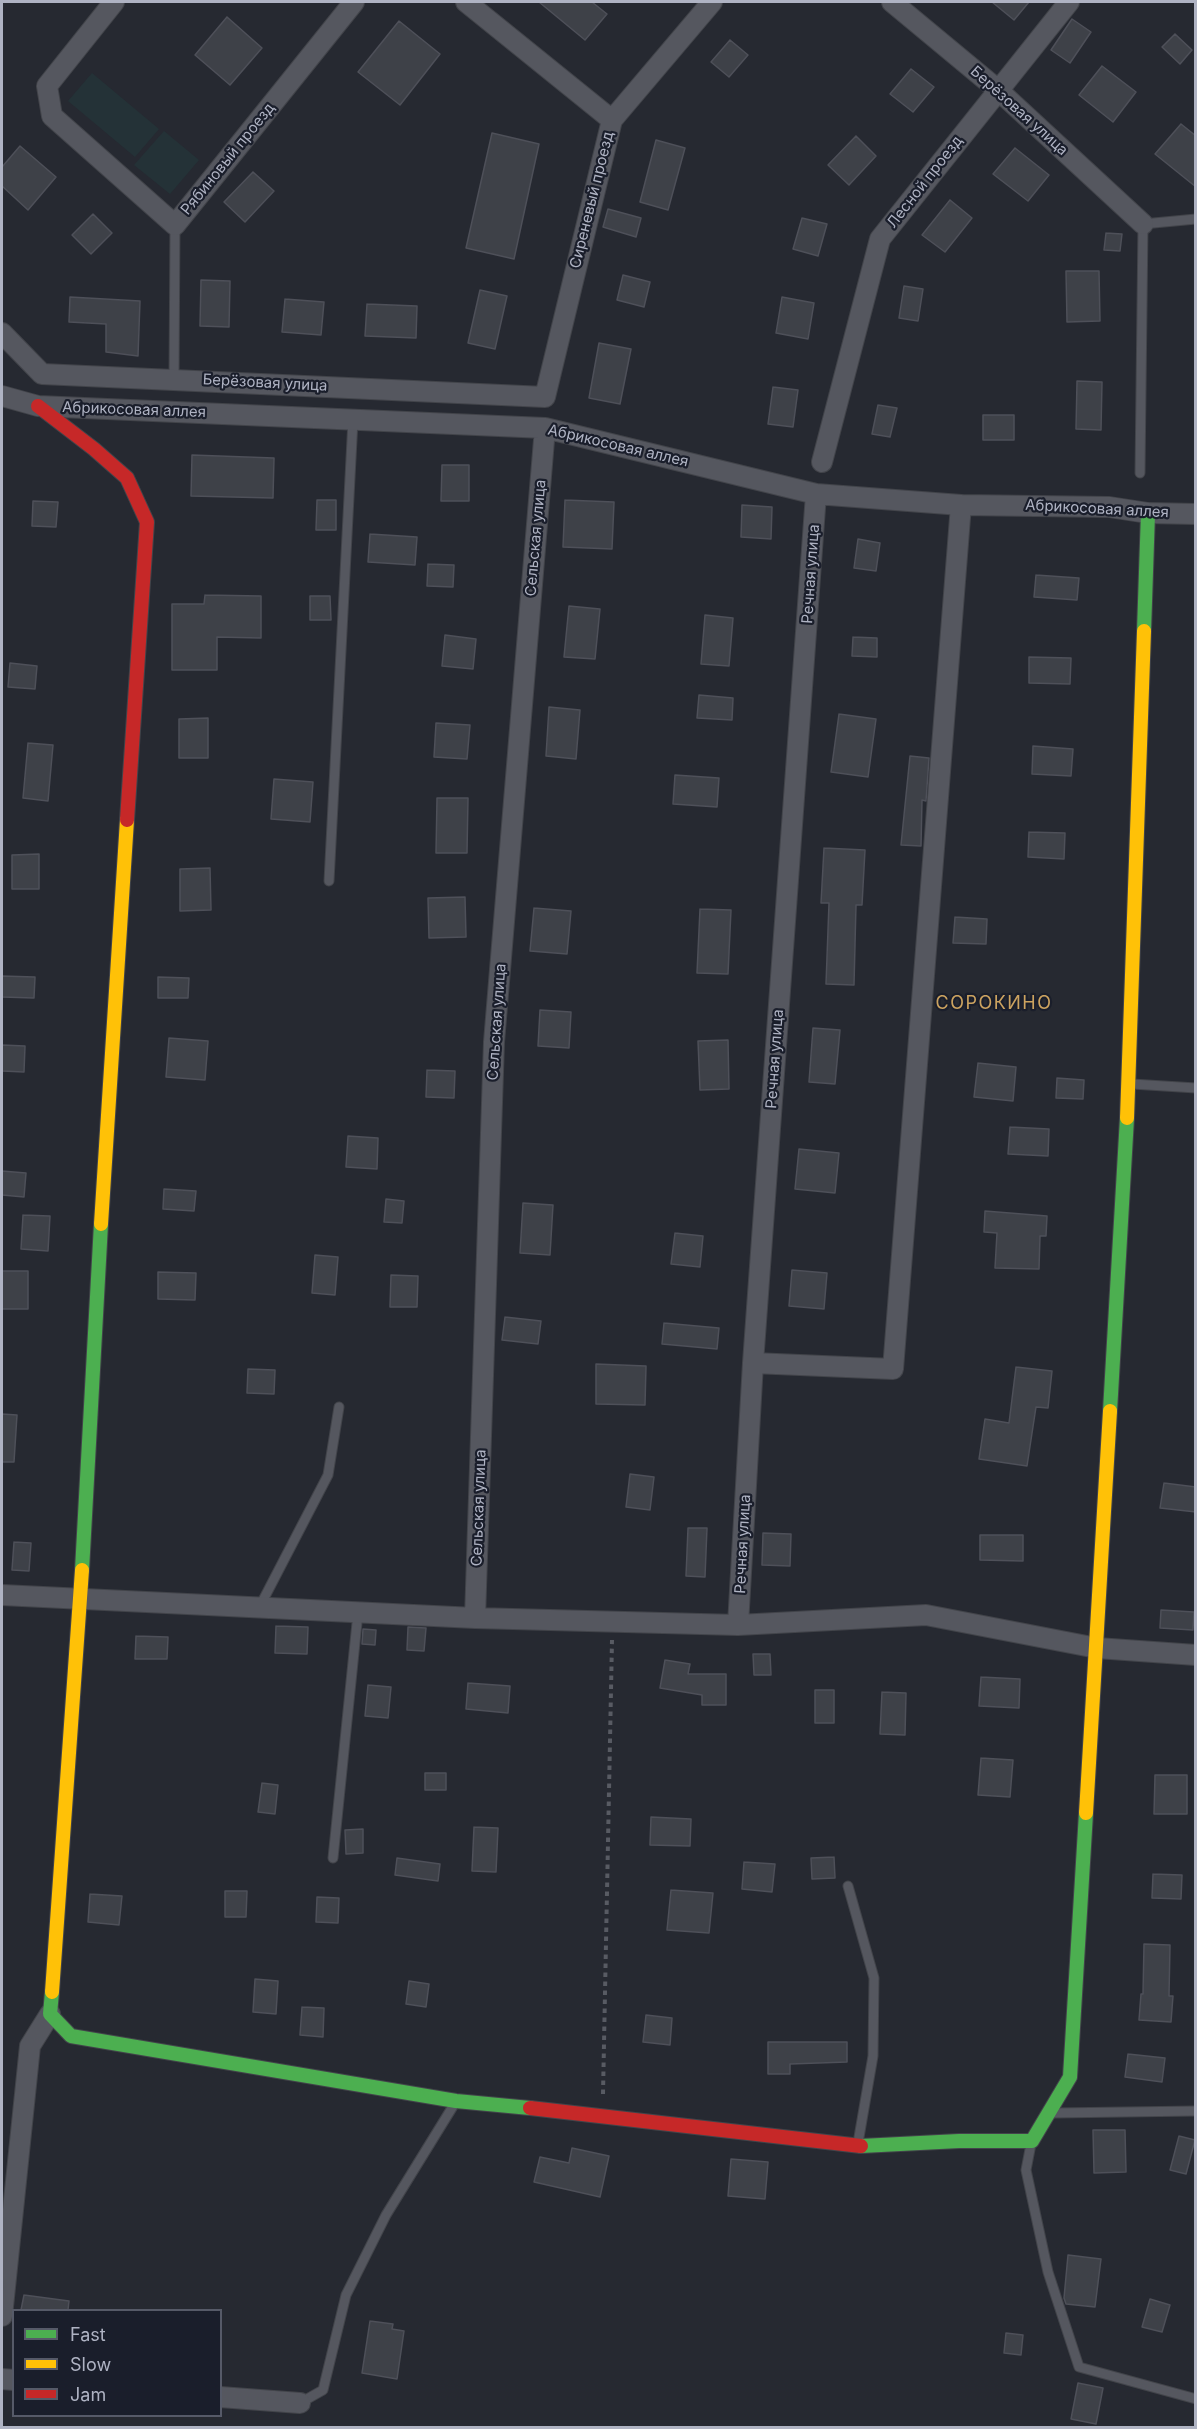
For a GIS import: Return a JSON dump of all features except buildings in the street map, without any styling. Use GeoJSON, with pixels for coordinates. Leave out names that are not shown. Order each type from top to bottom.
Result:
{"type":"FeatureCollection","features":[{"type":"Feature","properties":{"kind":"street"},"geometry":{"type":"LineString","coordinates":[[114,2],[47,86],[52,116],[175,225]]}},
{"type":"Feature","properties":{"kind":"street","name":"Рябиновый проезд"},"geometry":{"type":"LineString","coordinates":[[175,225],[354,2]]}},
{"type":"Feature","properties":{"kind":"street"},"geometry":{"type":"LineString","coordinates":[[466,2],[612,120]]}},
{"type":"Feature","properties":{"kind":"street","name":"Сиреневый проезд"},"geometry":{"type":"LineString","coordinates":[[545,397],[612,120],[712,2]]}},
{"type":"Feature","properties":{"kind":"street","name":"Берёзовая улица"},"geometry":{"type":"LineString","coordinates":[[892,2],[998,90],[1143,224]]}},
{"type":"Feature","properties":{"kind":"street","name":"Лесной проезд"},"geometry":{"type":"LineString","coordinates":[[822,462],[880,239],[1069,2]]}},
{"type":"Feature","properties":{"kind":"street","name":"Берёзовая улица"},"geometry":{"type":"LineString","coordinates":[[2,333],[42,374],[545,397]]}},
{"type":"Feature","properties":{"kind":"street","name":"Абрикосовая аллея"},"geometry":{"type":"LineString","coordinates":[[2,396],[38,406],[545,428],[816,494],[961,505],[1109,507],[1148,513],[1196,513]]}},
{"type":"Feature","properties":{"kind":"street"},"geometry":{"type":"LineString","coordinates":[[2,2316],[30,2046],[50,2013],[80,1601],[106,1136],[147,522],[127,478],[38,406]]}},
{"type":"Feature","properties":{"kind":"street","name":"Сельская улица"},"geometry":{"type":"LineString","coordinates":[[475,1618],[494,1042],[545,428]]}},
{"type":"Feature","properties":{"kind":"street","name":"Речная улица"},"geometry":{"type":"LineString","coordinates":[[738,1625],[753,1363],[816,494]]}},
{"type":"Feature","properties":{"kind":"street"},"geometry":{"type":"LineString","coordinates":[[753,1363],[893,1369],[961,505]]}},
{"type":"Feature","properties":{"kind":"street"},"geometry":{"type":"LineString","coordinates":[[50,2013],[71,2036],[456,2101],[602,2115],[858,2146],[959,2141],[1032,2141],[1070,2077],[1129,1083],[1148,513]]}},
{"type":"Feature","properties":{"kind":"street"},"geometry":{"type":"LineString","coordinates":[[2,1595],[80,1601],[475,1618],[738,1625],[926,1615],[1097,1648],[1196,1654]]}},
{"type":"Feature","properties":{"kind":"street"},"geometry":{"type":"LineString","coordinates":[[222,2397],[300,2403]]}},
{"type":"Feature","properties":{"kind":"lane"},"geometry":{"type":"LineString","coordinates":[[1140,473],[1143,224],[1196,219]]}},
{"type":"Feature","properties":{"kind":"lane","name":"Рябиновый проезд"},"geometry":{"type":"LineString","coordinates":[[174,379],[175,225]]}},
{"type":"Feature","properties":{"kind":"lane"},"geometry":{"type":"LineString","coordinates":[[329,881],[353,420]]}},
{"type":"Feature","properties":{"kind":"lane"},"geometry":{"type":"LineString","coordinates":[[1129,1083],[1196,1088]]}},
{"type":"Feature","properties":{"kind":"lane"},"geometry":{"type":"LineString","coordinates":[[259,1608],[278,1577],[328,1475],[339,1407]]}},
{"type":"Feature","properties":{"kind":"lane"},"geometry":{"type":"LineString","coordinates":[[333,1858],[358,1613]]}},
{"type":"Feature","properties":{"kind":"lane"},"geometry":{"type":"LineString","coordinates":[[848,1886],[874,1978],[873,2056],[858,2146]]}},
{"type":"Feature","properties":{"kind":"lane"},"geometry":{"type":"LineString","coordinates":[[300,2403],[323,2390],[346,2295],[386,2215],[456,2101]]}},
{"type":"Feature","properties":{"kind":"lane"},"geometry":{"type":"LineString","coordinates":[[1048,2113],[1196,2111]]}},
{"type":"Feature","properties":{"kind":"lane"},"geometry":{"type":"LineString","coordinates":[[1032,2141],[1026,2170],[1048,2272],[1079,2367],[1196,2399]]}},
{"type":"Feature","properties":{"kind":"path"},"geometry":{"type":"LineString","coordinates":[[602,2115],[613,1621]]}},
{"type":"Feature","properties":{"kind":"shaded area"},"geometry":{"type":"Polygon","coordinates":[[[92,73],[159,129],[135,157],[68,101],[92,73]]]}},
{"type":"Feature","properties":{"kind":"shaded area"},"geometry":{"type":"Polygon","coordinates":[[[164,131],[199,160],[170,194],[134,165],[164,131]]]}},
{"type":"Feature","properties":{"kind":"traffic: fast"},"geometry":{"type":"LineString","coordinates":[[1144,631],[1148,513]]}},
{"type":"Feature","properties":{"kind":"traffic: fast"},"geometry":{"type":"LineString","coordinates":[[1110,1411],[1127,1118]]}},
{"type":"Feature","properties":{"kind":"traffic: fast"},"geometry":{"type":"LineString","coordinates":[[82,1570],[101,1224]]}},
{"type":"Feature","properties":{"kind":"traffic: fast"},"geometry":{"type":"LineString","coordinates":[[861,2146],[959,2141],[1032,2141],[1070,2077],[1086,1813]]}},
{"type":"Feature","properties":{"kind":"traffic: fast"},"geometry":{"type":"LineString","coordinates":[[52,1992],[50,2014],[71,2036],[456,2101],[530,2108]]}},
{"type":"Feature","properties":{"kind":"traffic: slow"},"geometry":{"type":"LineString","coordinates":[[1127,1118],[1144,631]]}},
{"type":"Feature","properties":{"kind":"traffic: slow"},"geometry":{"type":"LineString","coordinates":[[101,1224],[127,820]]}},
{"type":"Feature","properties":{"kind":"traffic: slow"},"geometry":{"type":"LineString","coordinates":[[1086,1813],[1110,1411]]}},
{"type":"Feature","properties":{"kind":"traffic: slow"},"geometry":{"type":"LineString","coordinates":[[52,1992],[82,1570]]}},
{"type":"Feature","properties":{"kind":"traffic: jam"},"geometry":{"type":"LineString","coordinates":[[38,406],[127,478],[147,522],[127,820]]}},
{"type":"Feature","properties":{"kind":"traffic: jam"},"geometry":{"type":"LineString","coordinates":[[530,2108],[861,2146]]}},
{"type":"Feature","properties":{"kind":"district","name":"СОРОКИНО"},"geometry":{"type":"Point","coordinates":[994,1004]}}]}
